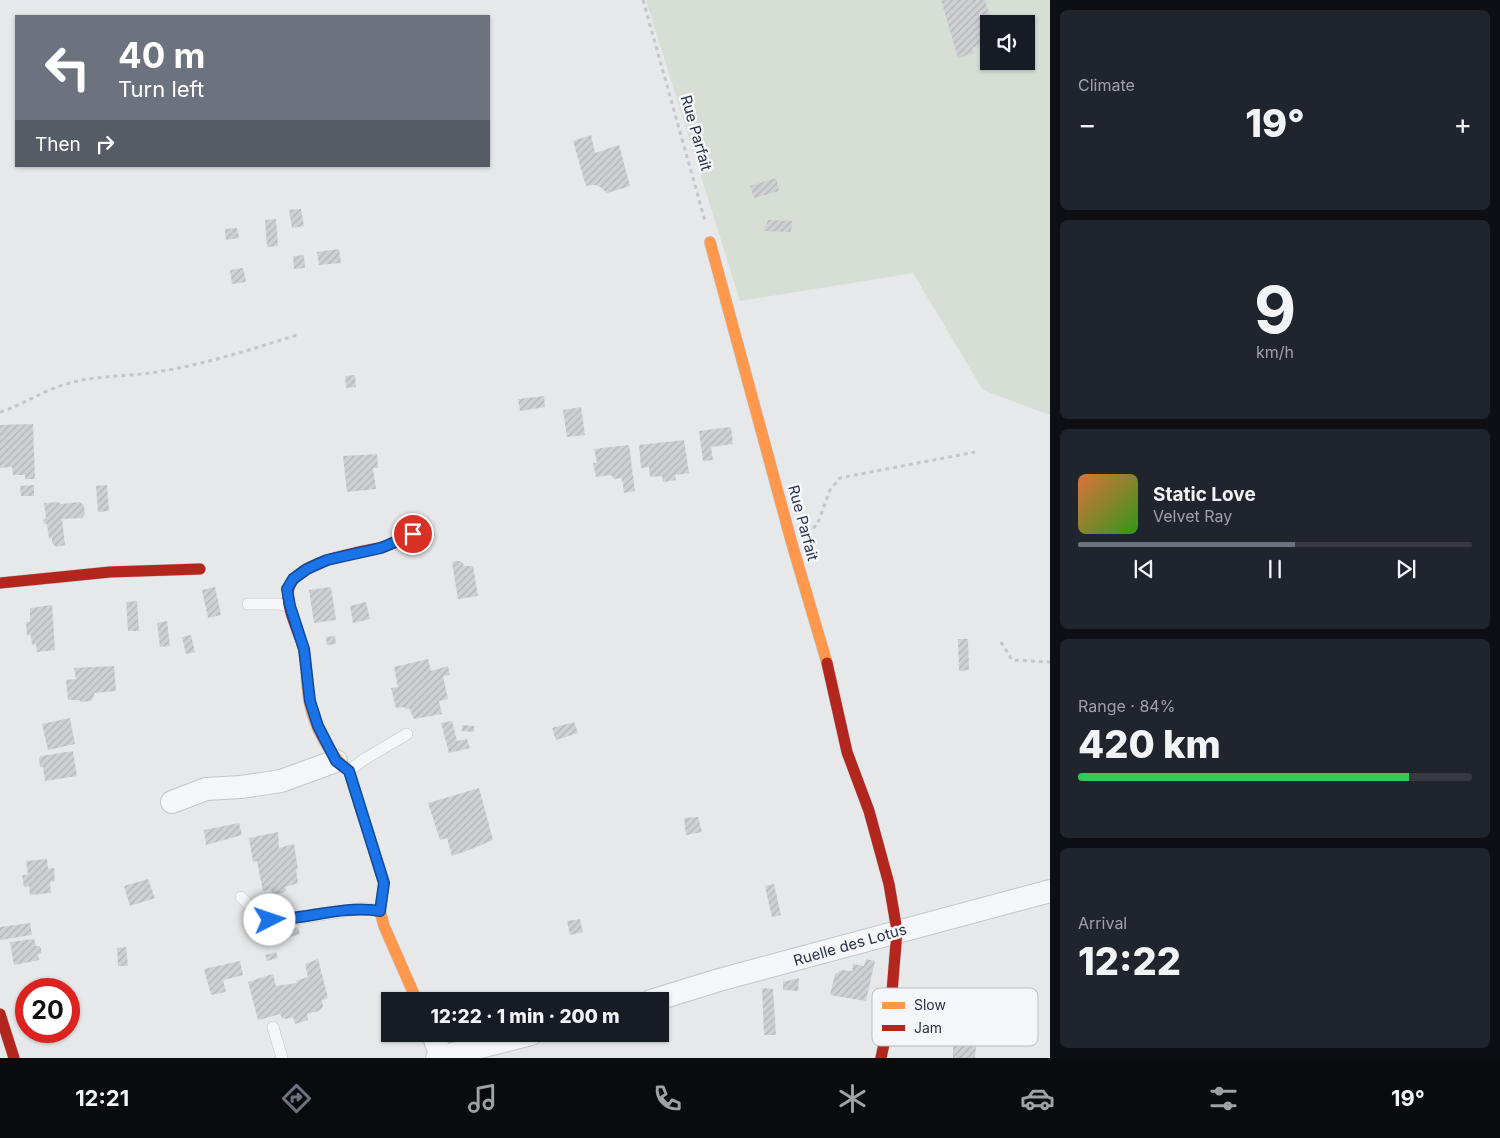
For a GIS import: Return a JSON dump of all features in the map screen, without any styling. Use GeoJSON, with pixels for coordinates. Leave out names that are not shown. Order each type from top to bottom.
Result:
{"type":"FeatureCollection","features":[{"type":"Feature","properties":{"kind":"street","name":"Rue Parfait"},"geometry":{"type":"LineString","coordinates":[[710,242],[792,544],[826,659],[847,752],[869,811],[879,847],[897,931],[892,988]]}},
{"type":"Feature","properties":{"kind":"street"},"geometry":{"type":"LineString","coordinates":[[413,992],[384,926],[380,911],[384,883],[343,766],[318,726],[310,701],[304,649],[290,606],[287,589],[293,579],[307,569],[327,560],[381,548],[417,531]]}},
{"type":"Feature","properties":{"kind":"street"},"geometry":{"type":"LineString","coordinates":[[0,584],[110,572],[200,569]]}},
{"type":"Feature","properties":{"kind":"street"},"geometry":{"type":"LineString","coordinates":[[172,802],[206,789],[241,787],[281,781],[343,766]]}},
{"type":"Feature","properties":{"kind":"street","name":"Ruelle des Lotus"},"geometry":{"type":"LineString","coordinates":[[669,995],[719,980],[853,945],[897,931],[1050,891]]}},
{"type":"Feature","properties":{"kind":"street"},"geometry":{"type":"LineString","coordinates":[[0,1014],[14,1058]]}},
{"type":"Feature","properties":{"kind":"street"},"geometry":{"type":"LineString","coordinates":[[435,1042],[439,1058],[500,1042]]}},
{"type":"Feature","properties":{"kind":"lane"},"geometry":{"type":"LineString","coordinates":[[248,604],[290,606]]}},
{"type":"Feature","properties":{"kind":"lane"},"geometry":{"type":"LineString","coordinates":[[343,766],[363,760],[408,734]]}},
{"type":"Feature","properties":{"kind":"lane"},"geometry":{"type":"LineString","coordinates":[[241,897],[256,912],[270,920],[289,920],[364,908],[380,911]]}},
{"type":"Feature","properties":{"kind":"lane"},"geometry":{"type":"LineString","coordinates":[[273,1027],[282,1058]]}},
{"type":"Feature","properties":{"kind":"path","name":"Rue Parfait"},"geometry":{"type":"LineString","coordinates":[[643,0],[710,242]]}},
{"type":"Feature","properties":{"kind":"path"},"geometry":{"type":"LineString","coordinates":[[0,412],[63,385],[99,377],[156,372],[223,359],[300,334]]}},
{"type":"Feature","properties":{"kind":"path"},"geometry":{"type":"LineString","coordinates":[[792,544],[817,525],[830,490],[840,478],[975,452]]}},
{"type":"Feature","properties":{"kind":"path"},"geometry":{"type":"LineString","coordinates":[[1001,642],[1012,660],[1050,662]]}},
{"type":"Feature","properties":{"kind":"shaded area"},"geometry":{"type":"Polygon","coordinates":[[[646,0],[1050,0],[1050,415],[983,390],[913,273],[740,301],[646,0]]]}},
{"type":"Feature","properties":{"kind":"building"},"geometry":{"type":"Polygon","coordinates":[[[941,0],[985,0],[990,15],[980,15],[980,46],[972,48],[974,53],[958,58],[941,0]]]}},
{"type":"Feature","properties":{"kind":"building"},"geometry":{"type":"Polygon","coordinates":[[[591,135],[595,153],[619,145],[630,186],[607,193],[599,186],[586,186],[573,141],[591,135]]]}},
{"type":"Feature","properties":{"kind":"building"},"geometry":{"type":"Polygon","coordinates":[[[776,178],[779,191],[754,198],[750,186],[776,178]]]}},
{"type":"Feature","properties":{"kind":"building"},"geometry":{"type":"Polygon","coordinates":[[[301,209],[304,226],[292,228],[289,210],[301,209]]]}},
{"type":"Feature","properties":{"kind":"building"},"geometry":{"type":"Polygon","coordinates":[[[276,219],[278,246],[267,247],[265,220],[276,219]]]}},
{"type":"Feature","properties":{"kind":"building"},"geometry":{"type":"Polygon","coordinates":[[[768,220],[792,221],[791,232],[764,231],[768,220]]]}},
{"type":"Feature","properties":{"kind":"building"},"geometry":{"type":"Polygon","coordinates":[[[237,228],[239,238],[226,240],[225,229],[237,228]]]}},
{"type":"Feature","properties":{"kind":"building"},"geometry":{"type":"Polygon","coordinates":[[[339,249],[341,263],[319,265],[317,252],[339,249]]]}},
{"type":"Feature","properties":{"kind":"building"},"geometry":{"type":"Polygon","coordinates":[[[304,255],[305,268],[294,269],[293,256],[304,255]]]}},
{"type":"Feature","properties":{"kind":"building"},"geometry":{"type":"Polygon","coordinates":[[[243,268],[246,282],[232,284],[230,270],[243,268]]]}},
{"type":"Feature","properties":{"kind":"building"},"geometry":{"type":"Polygon","coordinates":[[[355,375],[356,387],[346,388],[345,376],[355,375]]]}},
{"type":"Feature","properties":{"kind":"building"},"geometry":{"type":"Polygon","coordinates":[[[544,396],[545,407],[520,411],[518,399],[544,396]]]}},
{"type":"Feature","properties":{"kind":"building"},"geometry":{"type":"Polygon","coordinates":[[[581,407],[585,435],[567,437],[563,410],[581,407]]]}},
{"type":"Feature","properties":{"kind":"building"},"geometry":{"type":"Polygon","coordinates":[[[33,424],[35,479],[25,479],[25,475],[13,475],[12,467],[0,468],[0,425],[33,424]]]}},
{"type":"Feature","properties":{"kind":"building"},"geometry":{"type":"Polygon","coordinates":[[[731,427],[733,444],[711,447],[713,460],[703,461],[699,431],[731,427]]]}},
{"type":"Feature","properties":{"kind":"building"},"geometry":{"type":"Polygon","coordinates":[[[684,440],[689,473],[675,475],[676,480],[663,482],[662,476],[650,477],[649,467],[641,468],[639,445],[684,440]]]}},
{"type":"Feature","properties":{"kind":"building"},"geometry":{"type":"Polygon","coordinates":[[[629,445],[635,491],[624,493],[622,478],[614,479],[611,475],[596,477],[593,463],[597,463],[594,449],[629,445]]]}},
{"type":"Feature","properties":{"kind":"building"},"geometry":{"type":"Polygon","coordinates":[[[377,454],[378,468],[373,468],[376,489],[347,492],[343,456],[377,454]]]}},
{"type":"Feature","properties":{"kind":"building"},"geometry":{"type":"Polygon","coordinates":[[[34,485],[34,496],[21,496],[20,486],[34,485]]]}},
{"type":"Feature","properties":{"kind":"building"},"geometry":{"type":"Polygon","coordinates":[[[107,485],[109,511],[98,512],[96,486],[107,485]]]}},
{"type":"Feature","properties":{"kind":"building"},"geometry":{"type":"Polygon","coordinates":[[[59,502],[60,504],[80,502],[84,506],[85,514],[82,518],[62,519],[65,545],[56,547],[52,543],[52,538],[49,539],[47,524],[43,520],[46,518],[44,503],[59,502]]]}},
{"type":"Feature","properties":{"kind":"building"},"geometry":{"type":"Polygon","coordinates":[[[460,561],[464,566],[473,566],[478,596],[458,599],[452,563],[460,561]]]}},
{"type":"Feature","properties":{"kind":"building"},"geometry":{"type":"Polygon","coordinates":[[[215,587],[221,615],[208,618],[202,590],[215,587]]]}},
{"type":"Feature","properties":{"kind":"building"},"geometry":{"type":"Polygon","coordinates":[[[331,587],[336,620],[314,623],[309,590],[331,587]]]}},
{"type":"Feature","properties":{"kind":"building"},"geometry":{"type":"Polygon","coordinates":[[[137,601],[139,631],[128,631],[126,602],[137,601]]]}},
{"type":"Feature","properties":{"kind":"building"},"geometry":{"type":"Polygon","coordinates":[[[366,602],[370,619],[353,623],[350,606],[366,602]]]}},
{"type":"Feature","properties":{"kind":"building"},"geometry":{"type":"Polygon","coordinates":[[[52,605],[55,650],[37,652],[36,644],[32,645],[31,635],[27,635],[26,622],[30,622],[30,608],[52,605]]]}},
{"type":"Feature","properties":{"kind":"building"},"geometry":{"type":"Polygon","coordinates":[[[167,621],[170,646],[160,647],[157,623],[167,621]]]}},
{"type":"Feature","properties":{"kind":"building"},"geometry":{"type":"Polygon","coordinates":[[[191,635],[195,652],[186,654],[182,637],[191,635]]]}},
{"type":"Feature","properties":{"kind":"building"},"geometry":{"type":"Polygon","coordinates":[[[335,636],[336,644],[327,645],[326,637],[335,636]]]}},
{"type":"Feature","properties":{"kind":"building"},"geometry":{"type":"Polygon","coordinates":[[[958,639],[968,639],[969,670],[959,671],[958,639]]]}},
{"type":"Feature","properties":{"kind":"building"},"geometry":{"type":"Polygon","coordinates":[[[428,659],[431,671],[448,666],[450,675],[443,676],[448,699],[439,701],[442,714],[414,719],[409,708],[396,708],[391,688],[398,687],[394,667],[428,659]]]}},
{"type":"Feature","properties":{"kind":"building"},"geometry":{"type":"Polygon","coordinates":[[[114,666],[116,691],[94,693],[91,701],[68,700],[66,680],[76,679],[74,668],[114,666]]]}},
{"type":"Feature","properties":{"kind":"building"},"geometry":{"type":"Polygon","coordinates":[[[70,718],[75,744],[48,750],[42,724],[70,718]]]}},
{"type":"Feature","properties":{"kind":"building"},"geometry":{"type":"Polygon","coordinates":[[[452,721],[457,741],[467,739],[470,748],[449,753],[441,723],[452,721]]]}},
{"type":"Feature","properties":{"kind":"building"},"geometry":{"type":"Polygon","coordinates":[[[574,722],[578,733],[556,740],[552,728],[574,722]]]}},
{"type":"Feature","properties":{"kind":"building"},"geometry":{"type":"Polygon","coordinates":[[[462,725],[474,726],[474,732],[462,731],[462,725]]]}},
{"type":"Feature","properties":{"kind":"building"},"geometry":{"type":"Polygon","coordinates":[[[73,751],[77,776],[45,781],[43,767],[40,767],[39,758],[41,756],[73,751]]]}},
{"type":"Feature","properties":{"kind":"building"},"geometry":{"type":"Polygon","coordinates":[[[479,788],[493,840],[452,856],[447,838],[440,840],[428,803],[479,788]]]}},
{"type":"Feature","properties":{"kind":"building"},"geometry":{"type":"Polygon","coordinates":[[[698,817],[702,832],[686,835],[684,818],[698,817]]]}},
{"type":"Feature","properties":{"kind":"building"},"geometry":{"type":"Polygon","coordinates":[[[239,823],[242,835],[206,845],[204,830],[239,823]]]}},
{"type":"Feature","properties":{"kind":"building"},"geometry":{"type":"Polygon","coordinates":[[[278,832],[279,848],[294,844],[298,883],[285,887],[286,890],[283,893],[276,894],[272,893],[271,889],[263,891],[257,861],[253,862],[249,838],[278,832]]]}},
{"type":"Feature","properties":{"kind":"building"},"geometry":{"type":"Polygon","coordinates":[[[47,859],[48,869],[54,868],[55,881],[50,882],[51,893],[30,895],[29,886],[24,887],[22,875],[28,875],[26,861],[47,859]]]}},
{"type":"Feature","properties":{"kind":"building"},"geometry":{"type":"Polygon","coordinates":[[[148,879],[155,898],[130,906],[124,886],[148,879]]]}},
{"type":"Feature","properties":{"kind":"building"},"geometry":{"type":"Polygon","coordinates":[[[774,884],[781,915],[772,917],[765,886],[774,884]]]}},
{"type":"Feature","properties":{"kind":"building"},"geometry":{"type":"Polygon","coordinates":[[[580,919],[583,932],[570,935],[567,921],[580,919]]]}},
{"type":"Feature","properties":{"kind":"building"},"geometry":{"type":"Polygon","coordinates":[[[30,923],[32,935],[0,940],[0,927],[30,923]]]}},
{"type":"Feature","properties":{"kind":"building"},"geometry":{"type":"Polygon","coordinates":[[[298,927],[300,934],[290,937],[288,931],[298,927]]]}},
{"type":"Feature","properties":{"kind":"building"},"geometry":{"type":"Polygon","coordinates":[[[34,939],[36,946],[40,946],[42,953],[38,954],[39,960],[14,965],[10,942],[34,939]]]}},
{"type":"Feature","properties":{"kind":"building"},"geometry":{"type":"Polygon","coordinates":[[[126,947],[128,966],[118,966],[117,948],[126,947]]]}},
{"type":"Feature","properties":{"kind":"building"},"geometry":{"type":"Polygon","coordinates":[[[276,952],[278,958],[267,961],[265,955],[276,952]]]}},
{"type":"Feature","properties":{"kind":"building"},"geometry":{"type":"Polygon","coordinates":[[[318,959],[328,998],[322,1000],[323,1007],[319,1011],[307,1014],[308,1020],[295,1024],[293,1017],[286,1019],[282,1018],[280,1014],[258,1020],[248,982],[273,974],[276,986],[297,983],[296,981],[308,977],[305,964],[318,959]]]}},
{"type":"Feature","properties":{"kind":"building"},"geometry":{"type":"Polygon","coordinates":[[[866,959],[875,961],[866,1001],[830,995],[835,974],[842,970],[852,971],[853,964],[864,966],[866,959]]]}},
{"type":"Feature","properties":{"kind":"building"},"geometry":{"type":"Polygon","coordinates":[[[240,961],[243,975],[223,980],[226,992],[211,995],[204,969],[240,961]]]}},
{"type":"Feature","properties":{"kind":"building"},"geometry":{"type":"Polygon","coordinates":[[[799,978],[798,991],[783,990],[783,982],[799,978]]]}},
{"type":"Feature","properties":{"kind":"building"},"geometry":{"type":"Polygon","coordinates":[[[762,988],[773,989],[776,1035],[764,1035],[762,988]]]}},
{"type":"Feature","properties":{"kind":"building"},"geometry":{"type":"Polygon","coordinates":[[[953,1046],[976,1046],[975,1058],[953,1058],[953,1046]]]}},
{"type":"Feature","properties":{"kind":"traffic: slow"},"geometry":{"type":"LineString","coordinates":[[710,242],[792,544],[827,663]]}},
{"type":"Feature","properties":{"kind":"traffic: slow"},"geometry":{"type":"LineString","coordinates":[[304,650],[311,710],[323,739],[335,757],[349,771],[384,883],[380,911],[384,926],[413,992]]}},
{"type":"Feature","properties":{"kind":"traffic: jam"},"geometry":{"type":"LineString","coordinates":[[304,650],[288,601],[291,582],[300,573],[313,566],[344,555],[386,546],[417,531]]}},
{"type":"Feature","properties":{"kind":"traffic: jam"},"geometry":{"type":"LineString","coordinates":[[0,583],[110,572],[200,569]]}},
{"type":"Feature","properties":{"kind":"traffic: jam"},"geometry":{"type":"LineString","coordinates":[[827,663],[847,752],[869,811],[889,884],[897,931],[892,988]]}},
{"type":"Feature","properties":{"kind":"traffic: jam"},"geometry":{"type":"LineString","coordinates":[[0,1014],[14,1058]]}},
{"type":"Feature","properties":{"kind":"traffic: jam"},"geometry":{"type":"LineString","coordinates":[[881,1058],[884,1046]]}},
{"type":"Feature","properties":{"kind":"route"},"geometry":{"type":"LineString","coordinates":[[270,920],[289,920],[364,908],[380,911],[384,883],[349,771],[336,761],[318,726],[310,701],[304,649],[290,606],[287,589],[293,579],[307,569],[327,560],[381,548],[413,534]]}}]}
